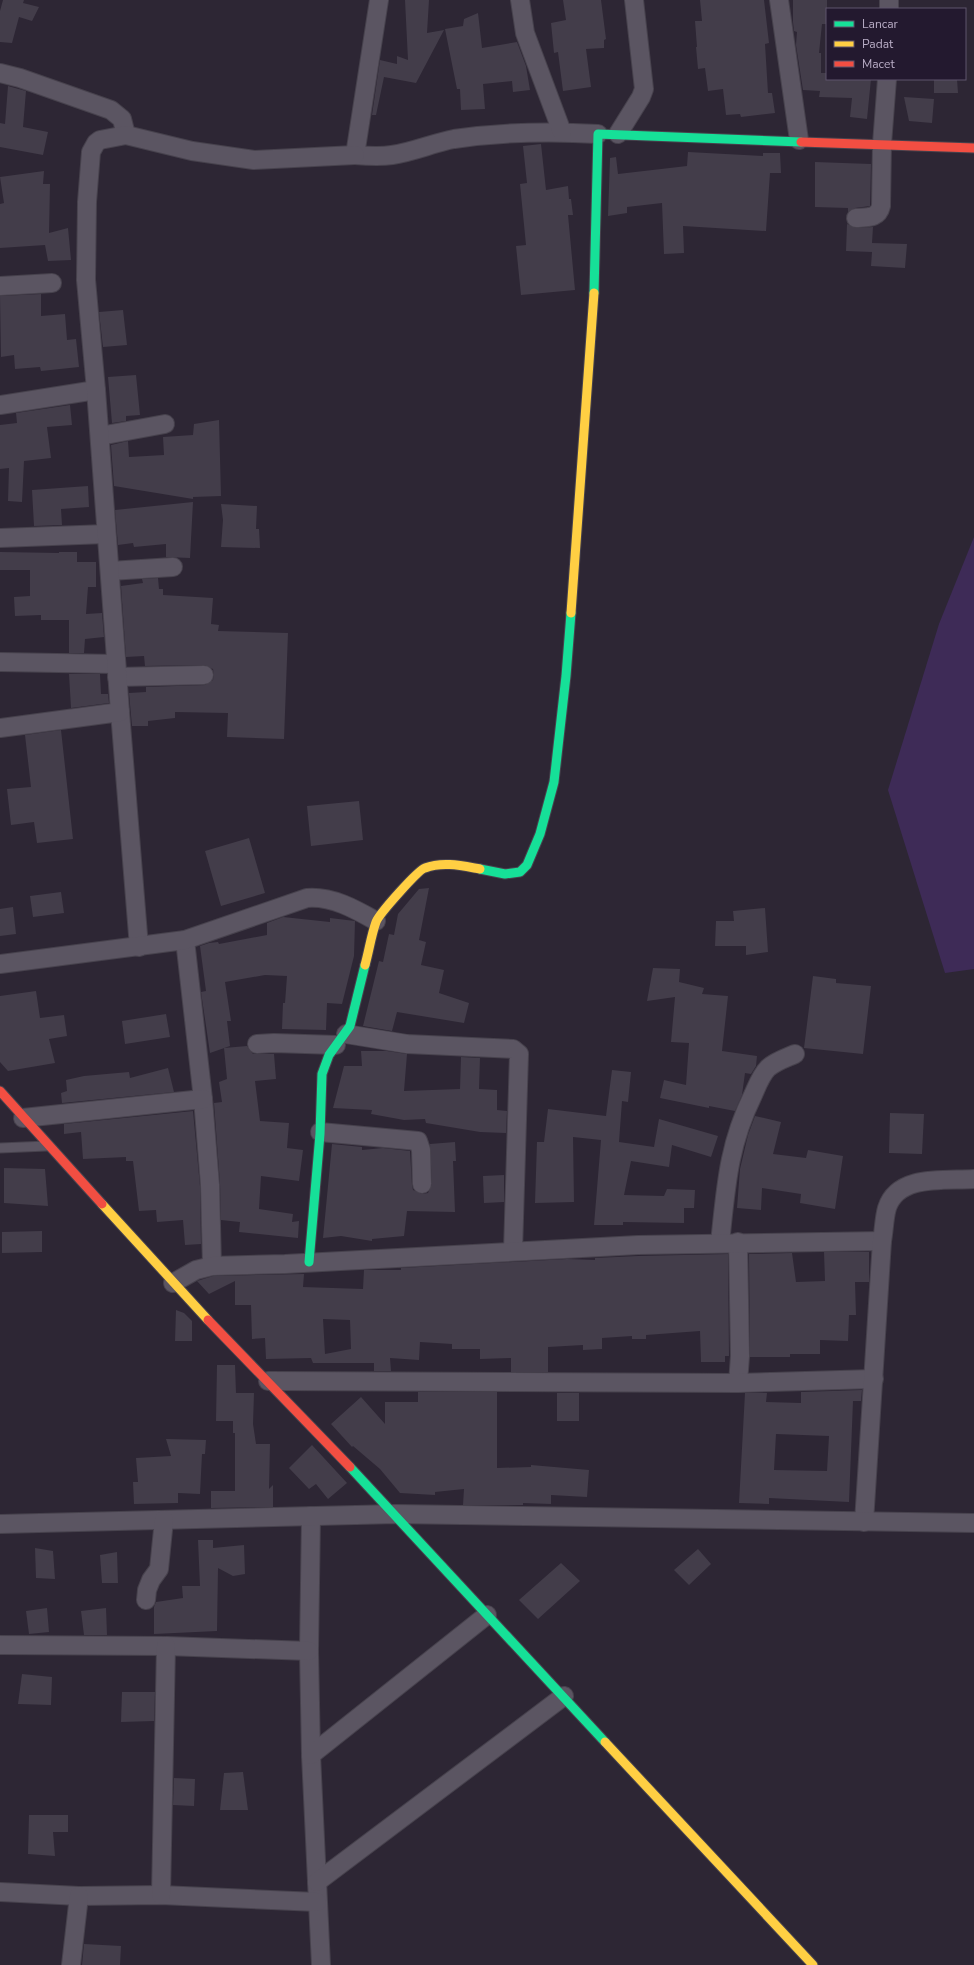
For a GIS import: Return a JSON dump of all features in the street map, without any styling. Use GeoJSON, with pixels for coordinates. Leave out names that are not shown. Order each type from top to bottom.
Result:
{"type":"FeatureCollection","features":[{"type":"Feature","properties":{"kind":"street"},"geometry":{"type":"LineString","coordinates":[[355,155],[378,0]]}},
{"type":"Feature","properties":{"kind":"street"},"geometry":{"type":"LineString","coordinates":[[520,0],[526,34],[562,132]]}},
{"type":"Feature","properties":{"kind":"street"},"geometry":{"type":"LineString","coordinates":[[618,134],[641,97],[644,88],[634,0]]}},
{"type":"Feature","properties":{"kind":"street"},"geometry":{"type":"LineString","coordinates":[[779,0],[799,140]]}},
{"type":"Feature","properties":{"kind":"street"},"geometry":{"type":"LineString","coordinates":[[0,73],[20,78],[111,110],[122,119],[126,134]]}},
{"type":"Feature","properties":{"kind":"street"},"geometry":{"type":"LineString","coordinates":[[856,218],[875,216],[880,211],[882,144],[888,80]]}},
{"type":"Feature","properties":{"kind":"street"},"geometry":{"type":"LineString","coordinates":[[139,946],[106,534],[100,436],[86,280],[89,162],[91,152],[96,143],[108,138],[126,134],[192,151],[254,160],[355,155],[372,157],[393,155],[428,145],[483,135],[562,132],[799,140],[974,148]]}},
{"type":"Feature","properties":{"kind":"street"},"geometry":{"type":"LineString","coordinates":[[309,1262],[311,1220],[320,1132],[321,1089],[324,1068],[328,1056],[350,1026],[376,921],[406,884],[424,868],[439,865],[456,865],[505,874],[520,872],[527,865],[540,834],[554,782],[566,676],[594,286],[598,134]]}},
{"type":"Feature","properties":{"kind":"street"},"geometry":{"type":"LineString","coordinates":[[0,286],[52,283]]}},
{"type":"Feature","properties":{"kind":"street"},"geometry":{"type":"LineString","coordinates":[[0,405],[96,390]]}},
{"type":"Feature","properties":{"kind":"street"},"geometry":{"type":"LineString","coordinates":[[100,436],[165,424]]}},
{"type":"Feature","properties":{"kind":"street"},"geometry":{"type":"LineString","coordinates":[[0,538],[106,534]]}},
{"type":"Feature","properties":{"kind":"street"},"geometry":{"type":"LineString","coordinates":[[110,571],[173,567]]}},
{"type":"Feature","properties":{"kind":"street"},"geometry":{"type":"LineString","coordinates":[[0,662],[204,675]]}},
{"type":"Feature","properties":{"kind":"street"},"geometry":{"type":"LineString","coordinates":[[0,728],[120,712]]}},
{"type":"Feature","properties":{"kind":"street"},"geometry":{"type":"LineString","coordinates":[[0,964],[185,940],[307,898],[324,898],[356,910],[376,921]]}},
{"type":"Feature","properties":{"kind":"street"},"geometry":{"type":"LineString","coordinates":[[185,940],[203,1099],[210,1185],[212,1266]]}},
{"type":"Feature","properties":{"kind":"street"},"geometry":{"type":"LineString","coordinates":[[257,1044],[341,1039],[512,1049],[519,1054],[513,1251]]}},
{"type":"Feature","properties":{"kind":"street"},"geometry":{"type":"LineString","coordinates":[[720,1243],[728,1170],[735,1140],[747,1108],[768,1069],[779,1061],[795,1054]]}},
{"type":"Feature","properties":{"kind":"street"},"geometry":{"type":"LineString","coordinates":[[0,1091],[173,1283],[396,1514],[487,1615],[813,1965]]}},
{"type":"Feature","properties":{"kind":"street"},"geometry":{"type":"LineString","coordinates":[[23,1118],[203,1099]]}},
{"type":"Feature","properties":{"kind":"street"},"geometry":{"type":"LineString","coordinates":[[320,1132],[418,1141],[421,1150],[422,1184]]}},
{"type":"Feature","properties":{"kind":"street"},"geometry":{"type":"LineString","coordinates":[[864,1522],[882,1241],[887,1208],[893,1196],[902,1187],[910,1184],[931,1181],[974,1179]]}},
{"type":"Feature","properties":{"kind":"street"},"geometry":{"type":"LineString","coordinates":[[173,1283],[196,1270],[212,1266],[414,1258],[513,1251],[738,1242],[882,1241]]}},
{"type":"Feature","properties":{"kind":"street"},"geometry":{"type":"LineString","coordinates":[[738,1242],[740,1356],[738,1383]]}},
{"type":"Feature","properties":{"kind":"street"},"geometry":{"type":"LineString","coordinates":[[268,1381],[738,1383],[874,1379]]}},
{"type":"Feature","properties":{"kind":"street"},"geometry":{"type":"LineString","coordinates":[[0,1524],[396,1514],[974,1523]]}},
{"type":"Feature","properties":{"kind":"street"},"geometry":{"type":"LineString","coordinates":[[311,1516],[309,1651],[311,1755],[321,1965]]}},
{"type":"Feature","properties":{"kind":"street"},"geometry":{"type":"LineString","coordinates":[[146,1600],[147,1590],[151,1580],[159,1569],[164,1520]]}},
{"type":"Feature","properties":{"kind":"street"},"geometry":{"type":"LineString","coordinates":[[311,1755],[487,1615]]}},
{"type":"Feature","properties":{"kind":"street"},"geometry":{"type":"LineString","coordinates":[[0,1645],[166,1646],[309,1651]]}},
{"type":"Feature","properties":{"kind":"street"},"geometry":{"type":"LineString","coordinates":[[161,1896],[166,1646]]}},
{"type":"Feature","properties":{"kind":"street"},"geometry":{"type":"LineString","coordinates":[[316,1882],[564,1696]]}},
{"type":"Feature","properties":{"kind":"street"},"geometry":{"type":"LineString","coordinates":[[0,1892],[79,1896],[161,1896],[317,1902]]}},
{"type":"Feature","properties":{"kind":"street"},"geometry":{"type":"LineString","coordinates":[[71,1965],[79,1896]]}},
{"type":"Feature","properties":{"kind":"lane"},"geometry":{"type":"LineString","coordinates":[[0,1148],[48,1146]]}},
{"type":"Feature","properties":{"kind":"shaded area"},"geometry":{"type":"Polygon","coordinates":[[[974,537],[974,969],[945,973],[888,790],[939,624],[974,537]]]}},
{"type":"Feature","properties":{"kind":"building"},"geometry":{"type":"Polygon","coordinates":[[[3,0],[24,0],[23,3],[39,7],[32,21],[19,17],[12,43],[0,42],[0,11],[3,0]]]}},
{"type":"Feature","properties":{"kind":"building"},"geometry":{"type":"Polygon","coordinates":[[[405,0],[429,0],[427,33],[444,30],[416,83],[384,77],[376,115],[372,115],[380,60],[397,64],[397,56],[408,60],[405,0]]]}},
{"type":"Feature","properties":{"kind":"building"},"geometry":{"type":"Polygon","coordinates":[[[563,0],[601,0],[606,39],[604,40],[604,48],[586,49],[591,87],[563,91],[558,52],[554,53],[551,23],[566,20],[563,0]]]}},
{"type":"Feature","properties":{"kind":"building"},"geometry":{"type":"Polygon","coordinates":[[[700,0],[764,0],[769,43],[765,44],[768,93],[772,93],[775,113],[741,117],[740,114],[726,115],[723,89],[708,91],[705,68],[698,69],[696,47],[695,21],[702,21],[700,0]]]}},
{"type":"Feature","properties":{"kind":"building"},"geometry":{"type":"Polygon","coordinates":[[[793,0],[827,0],[826,24],[822,24],[819,53],[821,53],[821,73],[826,73],[826,80],[871,80],[867,119],[850,117],[852,98],[819,97],[820,91],[803,90],[796,45],[797,32],[794,31],[793,0]]]}},
{"type":"Feature","properties":{"kind":"building"},"geometry":{"type":"Polygon","coordinates":[[[478,13],[482,48],[517,42],[526,66],[530,90],[513,92],[512,81],[483,84],[485,109],[461,110],[460,89],[457,89],[445,29],[463,26],[464,19],[478,13]]]}},
{"type":"Feature","properties":{"kind":"building"},"geometry":{"type":"Polygon","coordinates":[[[934,80],[957,80],[958,93],[934,93],[934,80]]]}},
{"type":"Feature","properties":{"kind":"building"},"geometry":{"type":"Polygon","coordinates":[[[8,86],[26,91],[23,127],[48,132],[43,155],[0,147],[0,123],[5,124],[8,86]]]}},
{"type":"Feature","properties":{"kind":"building"},"geometry":{"type":"Polygon","coordinates":[[[904,97],[934,99],[932,123],[909,121],[904,97]]]}},
{"type":"Feature","properties":{"kind":"building"},"geometry":{"type":"Polygon","coordinates":[[[541,144],[546,190],[568,186],[569,199],[571,199],[573,215],[568,215],[575,290],[521,295],[516,246],[526,245],[520,184],[527,183],[523,146],[541,144]]]}},
{"type":"Feature","properties":{"kind":"building"},"geometry":{"type":"Polygon","coordinates":[[[688,152],[763,156],[763,153],[780,153],[781,173],[770,173],[766,231],[683,226],[684,253],[664,254],[662,203],[627,207],[627,213],[608,216],[610,158],[616,157],[618,174],[687,166],[688,152]]]}},
{"type":"Feature","properties":{"kind":"building"},"geometry":{"type":"Polygon","coordinates":[[[815,162],[871,164],[870,206],[855,208],[848,212],[848,208],[815,207],[815,162]]]}},
{"type":"Feature","properties":{"kind":"building"},"geometry":{"type":"Polygon","coordinates":[[[44,171],[43,184],[50,184],[49,233],[68,228],[71,260],[48,261],[45,245],[0,248],[0,204],[4,203],[0,177],[44,171]]]}},
{"type":"Feature","properties":{"kind":"building"},"geometry":{"type":"Polygon","coordinates":[[[847,224],[856,228],[873,227],[872,243],[907,244],[905,268],[871,266],[872,252],[846,251],[847,224]]]}},
{"type":"Feature","properties":{"kind":"building"},"geometry":{"type":"Polygon","coordinates":[[[41,294],[41,316],[65,314],[67,340],[76,339],[79,367],[41,371],[40,367],[15,369],[14,355],[1,357],[0,296],[41,294]]]}},
{"type":"Feature","properties":{"kind":"building"},"geometry":{"type":"Polygon","coordinates":[[[123,310],[127,345],[103,347],[99,312],[123,310]]]}},
{"type":"Feature","properties":{"kind":"building"},"geometry":{"type":"Polygon","coordinates":[[[136,375],[140,415],[126,416],[126,421],[112,423],[108,377],[136,375]]]}},
{"type":"Feature","properties":{"kind":"building"},"geometry":{"type":"Polygon","coordinates":[[[70,405],[72,425],[47,427],[51,458],[24,461],[22,502],[8,501],[9,468],[0,469],[0,425],[17,423],[16,413],[70,405]]]}},
{"type":"Feature","properties":{"kind":"building"},"geometry":{"type":"Polygon","coordinates":[[[219,420],[221,496],[193,497],[193,499],[114,486],[111,445],[128,441],[129,457],[164,455],[163,437],[193,435],[194,424],[219,420]]]}},
{"type":"Feature","properties":{"kind":"building"},"geometry":{"type":"Polygon","coordinates":[[[88,486],[89,507],[61,509],[62,525],[34,526],[32,490],[88,486]]]}},
{"type":"Feature","properties":{"kind":"building"},"geometry":{"type":"Polygon","coordinates":[[[193,502],[190,558],[166,557],[166,544],[134,547],[133,543],[118,545],[115,510],[193,502]]]}},
{"type":"Feature","properties":{"kind":"building"},"geometry":{"type":"Polygon","coordinates":[[[221,504],[257,506],[256,529],[259,529],[260,548],[221,547],[223,520],[221,504]]]}},
{"type":"Feature","properties":{"kind":"building"},"geometry":{"type":"Polygon","coordinates":[[[0,552],[77,552],[77,562],[96,562],[96,587],[88,587],[86,614],[102,613],[104,637],[85,639],[84,653],[69,653],[69,620],[41,620],[41,615],[15,616],[14,597],[30,596],[30,570],[0,570],[0,552]]]}},
{"type":"Feature","properties":{"kind":"building"},"geometry":{"type":"Polygon","coordinates":[[[158,578],[159,589],[163,589],[163,595],[213,598],[211,624],[219,625],[218,631],[288,633],[284,739],[227,737],[228,713],[175,712],[175,718],[148,721],[148,726],[132,726],[129,693],[146,692],[146,687],[205,685],[213,680],[214,675],[213,669],[204,665],[145,666],[144,656],[126,657],[121,586],[143,583],[142,579],[158,578]]]}},
{"type":"Feature","properties":{"kind":"building"},"geometry":{"type":"Polygon","coordinates":[[[69,674],[100,674],[101,694],[108,694],[109,703],[71,708],[69,674]]]}},
{"type":"Feature","properties":{"kind":"building"},"geometry":{"type":"Polygon","coordinates":[[[61,730],[73,839],[37,843],[34,822],[11,825],[7,789],[31,787],[25,735],[61,730]]]}},
{"type":"Feature","properties":{"kind":"building"},"geometry":{"type":"Polygon","coordinates":[[[359,801],[363,840],[311,846],[307,806],[359,801]]]}},
{"type":"Feature","properties":{"kind":"building"},"geometry":{"type":"Polygon","coordinates":[[[249,838],[265,893],[221,906],[205,851],[249,838]]]}},
{"type":"Feature","properties":{"kind":"building"},"geometry":{"type":"Polygon","coordinates":[[[429,888],[419,940],[426,942],[421,965],[444,970],[439,993],[469,1003],[464,1023],[397,1012],[392,1031],[363,1026],[379,961],[383,962],[389,934],[394,935],[398,914],[419,889],[429,888]]]}},
{"type":"Feature","properties":{"kind":"building"},"geometry":{"type":"Polygon","coordinates":[[[61,892],[64,913],[33,917],[30,896],[61,892]]]}},
{"type":"Feature","properties":{"kind":"building"},"geometry":{"type":"Polygon","coordinates":[[[13,907],[16,934],[0,936],[0,909],[13,907]]]}},
{"type":"Feature","properties":{"kind":"building"},"geometry":{"type":"Polygon","coordinates":[[[765,908],[768,952],[746,955],[746,946],[715,946],[716,921],[734,921],[733,911],[765,908]]]}},
{"type":"Feature","properties":{"kind":"building"},"geometry":{"type":"Polygon","coordinates":[[[283,917],[330,922],[330,918],[355,921],[354,956],[342,1004],[327,1003],[326,1030],[282,1029],[283,1003],[285,1003],[287,976],[265,975],[225,982],[231,1021],[227,1021],[230,1046],[210,1053],[201,992],[206,991],[200,946],[209,943],[218,942],[219,944],[267,935],[267,923],[283,917]]]}},
{"type":"Feature","properties":{"kind":"building"},"geometry":{"type":"Polygon","coordinates":[[[653,968],[680,969],[679,982],[704,988],[702,994],[728,996],[722,1051],[757,1056],[756,1066],[751,1074],[745,1073],[742,1095],[735,1111],[709,1106],[709,1108],[660,1098],[664,1080],[686,1085],[689,1043],[671,1042],[675,997],[647,1001],[653,968]]]}},
{"type":"Feature","properties":{"kind":"building"},"geometry":{"type":"Polygon","coordinates":[[[813,976],[836,979],[836,983],[871,986],[863,1054],[804,1048],[813,976]]]}},
{"type":"Feature","properties":{"kind":"building"},"geometry":{"type":"Polygon","coordinates":[[[36,991],[40,1018],[64,1015],[67,1036],[49,1039],[55,1063],[8,1071],[0,1062],[0,996],[36,991]]]}},
{"type":"Feature","properties":{"kind":"building"},"geometry":{"type":"Polygon","coordinates":[[[166,1014],[170,1037],[125,1044],[122,1021],[166,1014]]]}},
{"type":"Feature","properties":{"kind":"building"},"geometry":{"type":"Polygon","coordinates":[[[247,1046],[253,1054],[274,1054],[276,1079],[255,1081],[260,1121],[289,1123],[287,1148],[303,1150],[299,1181],[261,1176],[259,1209],[293,1214],[292,1222],[299,1221],[298,1238],[239,1232],[240,1222],[221,1220],[214,1103],[222,1102],[219,1082],[227,1079],[224,1048],[247,1046]]]}},
{"type":"Feature","properties":{"kind":"building"},"geometry":{"type":"Polygon","coordinates":[[[361,1051],[387,1051],[407,1054],[404,1091],[460,1089],[461,1057],[480,1058],[479,1089],[497,1090],[497,1110],[507,1111],[506,1133],[480,1132],[426,1123],[425,1119],[404,1120],[371,1114],[372,1110],[333,1108],[344,1066],[362,1066],[361,1051]]]}},
{"type":"Feature","properties":{"kind":"building"},"geometry":{"type":"Polygon","coordinates":[[[168,1068],[174,1092],[62,1103],[61,1093],[67,1091],[66,1080],[84,1076],[129,1072],[130,1078],[168,1068]]]}},
{"type":"Feature","properties":{"kind":"building"},"geometry":{"type":"Polygon","coordinates":[[[612,1070],[631,1072],[628,1102],[622,1101],[619,1142],[654,1147],[659,1119],[718,1136],[711,1157],[672,1145],[669,1167],[631,1161],[624,1195],[664,1196],[667,1189],[695,1190],[694,1208],[684,1208],[684,1223],[623,1222],[623,1225],[594,1225],[601,1140],[573,1137],[574,1202],[535,1203],[537,1142],[544,1142],[548,1109],[606,1116],[612,1070]]]}},
{"type":"Feature","properties":{"kind":"building"},"geometry":{"type":"Polygon","coordinates":[[[193,1111],[200,1186],[201,1244],[185,1245],[183,1220],[157,1222],[156,1210],[139,1211],[133,1161],[126,1161],[126,1157],[83,1159],[81,1132],[64,1134],[64,1124],[193,1111]]]}},
{"type":"Feature","properties":{"kind":"building"},"geometry":{"type":"Polygon","coordinates":[[[890,1113],[924,1114],[922,1154],[889,1153],[890,1113]]]}},
{"type":"Feature","properties":{"kind":"building"},"geometry":{"type":"Polygon","coordinates":[[[755,1116],[781,1122],[773,1154],[806,1158],[808,1150],[843,1156],[835,1209],[800,1203],[801,1194],[762,1188],[761,1210],[737,1208],[740,1169],[748,1135],[755,1116]]]}},
{"type":"Feature","properties":{"kind":"building"},"geometry":{"type":"Polygon","coordinates":[[[455,1142],[456,1161],[453,1161],[455,1212],[407,1211],[404,1236],[372,1239],[372,1241],[341,1236],[323,1238],[332,1144],[362,1147],[362,1150],[383,1148],[410,1151],[413,1190],[422,1194],[428,1193],[432,1184],[430,1144],[455,1142]]]}},
{"type":"Feature","properties":{"kind":"building"},"geometry":{"type":"Polygon","coordinates":[[[4,1168],[45,1169],[48,1206],[4,1203],[4,1168]]]}},
{"type":"Feature","properties":{"kind":"building"},"geometry":{"type":"Polygon","coordinates":[[[504,1175],[504,1202],[484,1203],[483,1176],[504,1175]]]}},
{"type":"Feature","properties":{"kind":"building"},"geometry":{"type":"Polygon","coordinates":[[[42,1231],[42,1252],[2,1253],[2,1232],[42,1231]]]}},
{"type":"Feature","properties":{"kind":"building"},"geometry":{"type":"Polygon","coordinates":[[[824,1252],[869,1252],[869,1282],[855,1282],[856,1315],[849,1315],[848,1341],[820,1340],[820,1354],[790,1354],[790,1357],[750,1357],[749,1254],[792,1253],[796,1282],[825,1281],[824,1252]]]}},
{"type":"Feature","properties":{"kind":"building"},"geometry":{"type":"Polygon","coordinates":[[[728,1254],[729,1356],[725,1356],[725,1362],[701,1362],[700,1331],[646,1335],[646,1339],[632,1339],[632,1336],[602,1338],[602,1349],[583,1350],[583,1345],[548,1347],[548,1372],[511,1372],[511,1358],[480,1359],[480,1349],[452,1349],[452,1344],[420,1342],[419,1360],[390,1358],[391,1371],[374,1371],[374,1363],[313,1363],[311,1358],[266,1359],[265,1338],[252,1339],[251,1305],[235,1305],[235,1281],[209,1294],[197,1281],[213,1276],[304,1274],[303,1287],[363,1289],[364,1270],[401,1270],[401,1268],[567,1259],[595,1260],[595,1258],[728,1254]],[[323,1319],[325,1354],[351,1349],[350,1320],[323,1319]]]}},
{"type":"Feature","properties":{"kind":"building"},"geometry":{"type":"Polygon","coordinates":[[[176,1310],[184,1313],[192,1321],[192,1341],[175,1341],[176,1310]]]}},
{"type":"Feature","properties":{"kind":"building"},"geometry":{"type":"Polygon","coordinates":[[[217,1365],[235,1365],[236,1393],[254,1393],[253,1424],[256,1444],[270,1444],[269,1489],[273,1485],[273,1507],[211,1508],[211,1491],[235,1491],[235,1433],[233,1433],[233,1421],[216,1421],[217,1365]]]}},
{"type":"Feature","properties":{"kind":"building"},"geometry":{"type":"Polygon","coordinates":[[[862,1390],[861,1401],[853,1401],[849,1502],[769,1498],[769,1504],[739,1503],[745,1393],[767,1393],[766,1402],[801,1403],[801,1392],[862,1390]],[[776,1434],[774,1470],[827,1471],[829,1436],[776,1434]]]}},
{"type":"Feature","properties":{"kind":"building"},"geometry":{"type":"Polygon","coordinates":[[[418,1392],[497,1392],[497,1468],[531,1467],[531,1465],[589,1470],[587,1497],[551,1495],[551,1504],[523,1503],[523,1505],[463,1505],[464,1489],[435,1492],[435,1495],[400,1493],[380,1469],[353,1446],[352,1447],[331,1424],[361,1397],[385,1424],[385,1402],[418,1402],[418,1392]]]}},
{"type":"Feature","properties":{"kind":"building"},"geometry":{"type":"Polygon","coordinates":[[[557,1393],[579,1393],[579,1421],[557,1421],[557,1393]]]}},
{"type":"Feature","properties":{"kind":"building"},"geometry":{"type":"Polygon","coordinates":[[[166,1439],[206,1440],[205,1454],[202,1454],[200,1494],[178,1493],[178,1503],[134,1504],[133,1482],[138,1482],[136,1458],[171,1456],[166,1439]]]}},
{"type":"Feature","properties":{"kind":"building"},"geometry":{"type":"Polygon","coordinates":[[[312,1445],[347,1483],[328,1499],[316,1484],[309,1489],[289,1468],[312,1445]]]}},
{"type":"Feature","properties":{"kind":"building"},"geometry":{"type":"Polygon","coordinates":[[[198,1540],[213,1540],[213,1548],[244,1545],[245,1574],[233,1576],[218,1568],[217,1631],[154,1634],[154,1607],[156,1602],[183,1598],[182,1586],[200,1586],[198,1540]]]}},
{"type":"Feature","properties":{"kind":"building"},"geometry":{"type":"Polygon","coordinates":[[[35,1548],[53,1551],[55,1579],[36,1578],[35,1548]]]}},
{"type":"Feature","properties":{"kind":"building"},"geometry":{"type":"Polygon","coordinates":[[[698,1549],[711,1564],[689,1585],[674,1570],[698,1549]]]}},
{"type":"Feature","properties":{"kind":"building"},"geometry":{"type":"Polygon","coordinates":[[[117,1552],[118,1583],[102,1583],[100,1555],[117,1552]]]}},
{"type":"Feature","properties":{"kind":"building"},"geometry":{"type":"Polygon","coordinates":[[[561,1563],[580,1581],[538,1619],[519,1600],[561,1563]]]}},
{"type":"Feature","properties":{"kind":"building"},"geometry":{"type":"Polygon","coordinates":[[[47,1608],[49,1632],[29,1634],[26,1611],[47,1608]]]}},
{"type":"Feature","properties":{"kind":"building"},"geometry":{"type":"Polygon","coordinates":[[[106,1608],[107,1635],[84,1635],[81,1611],[106,1608]]]}},
{"type":"Feature","properties":{"kind":"building"},"geometry":{"type":"Polygon","coordinates":[[[22,1674],[52,1677],[51,1705],[18,1704],[22,1674]]]}},
{"type":"Feature","properties":{"kind":"building"},"geometry":{"type":"Polygon","coordinates":[[[122,1692],[155,1692],[154,1721],[121,1722],[122,1692]]]}},
{"type":"Feature","properties":{"kind":"building"},"geometry":{"type":"Polygon","coordinates":[[[243,1772],[248,1810],[220,1810],[224,1773],[243,1772]]]}},
{"type":"Feature","properties":{"kind":"building"},"geometry":{"type":"Polygon","coordinates":[[[174,1778],[195,1779],[194,1806],[173,1805],[174,1778]]]}},
{"type":"Feature","properties":{"kind":"building"},"geometry":{"type":"Polygon","coordinates":[[[29,1815],[68,1815],[68,1832],[53,1832],[55,1856],[28,1854],[29,1815]]]}},
{"type":"Feature","properties":{"kind":"building"},"geometry":{"type":"Polygon","coordinates":[[[84,1944],[121,1946],[120,1965],[82,1965],[84,1944]]]}},
{"type":"Feature","properties":{"kind":"traffic: fast"},"geometry":{"type":"LineString","coordinates":[[594,293],[598,134],[801,142]]}},
{"type":"Feature","properties":{"kind":"traffic: fast"},"geometry":{"type":"LineString","coordinates":[[480,869],[505,874],[520,872],[527,865],[540,834],[554,782],[566,676],[571,613]]}},
{"type":"Feature","properties":{"kind":"traffic: fast"},"geometry":{"type":"LineString","coordinates":[[309,1262],[320,1134],[322,1074],[329,1055],[350,1026],[365,965]]}},
{"type":"Feature","properties":{"kind":"traffic: fast"},"geometry":{"type":"LineString","coordinates":[[350,1467],[605,1742]]}},
{"type":"Feature","properties":{"kind":"traffic: slow"},"geometry":{"type":"LineString","coordinates":[[571,613],[594,293]]}},
{"type":"Feature","properties":{"kind":"traffic: slow"},"geometry":{"type":"LineString","coordinates":[[365,965],[376,922],[384,910],[415,876],[425,868],[446,864],[480,869]]}},
{"type":"Feature","properties":{"kind":"traffic: slow"},"geometry":{"type":"LineString","coordinates":[[102,1204],[208,1320]]}},
{"type":"Feature","properties":{"kind":"traffic: slow"},"geometry":{"type":"LineString","coordinates":[[605,1742],[813,1965]]}},
{"type":"Feature","properties":{"kind":"traffic: jam"},"geometry":{"type":"LineString","coordinates":[[801,142],[974,148]]}},
{"type":"Feature","properties":{"kind":"traffic: jam"},"geometry":{"type":"LineString","coordinates":[[0,1091],[102,1204]]}},
{"type":"Feature","properties":{"kind":"traffic: jam"},"geometry":{"type":"LineString","coordinates":[[208,1320],[350,1467]]}}]}
